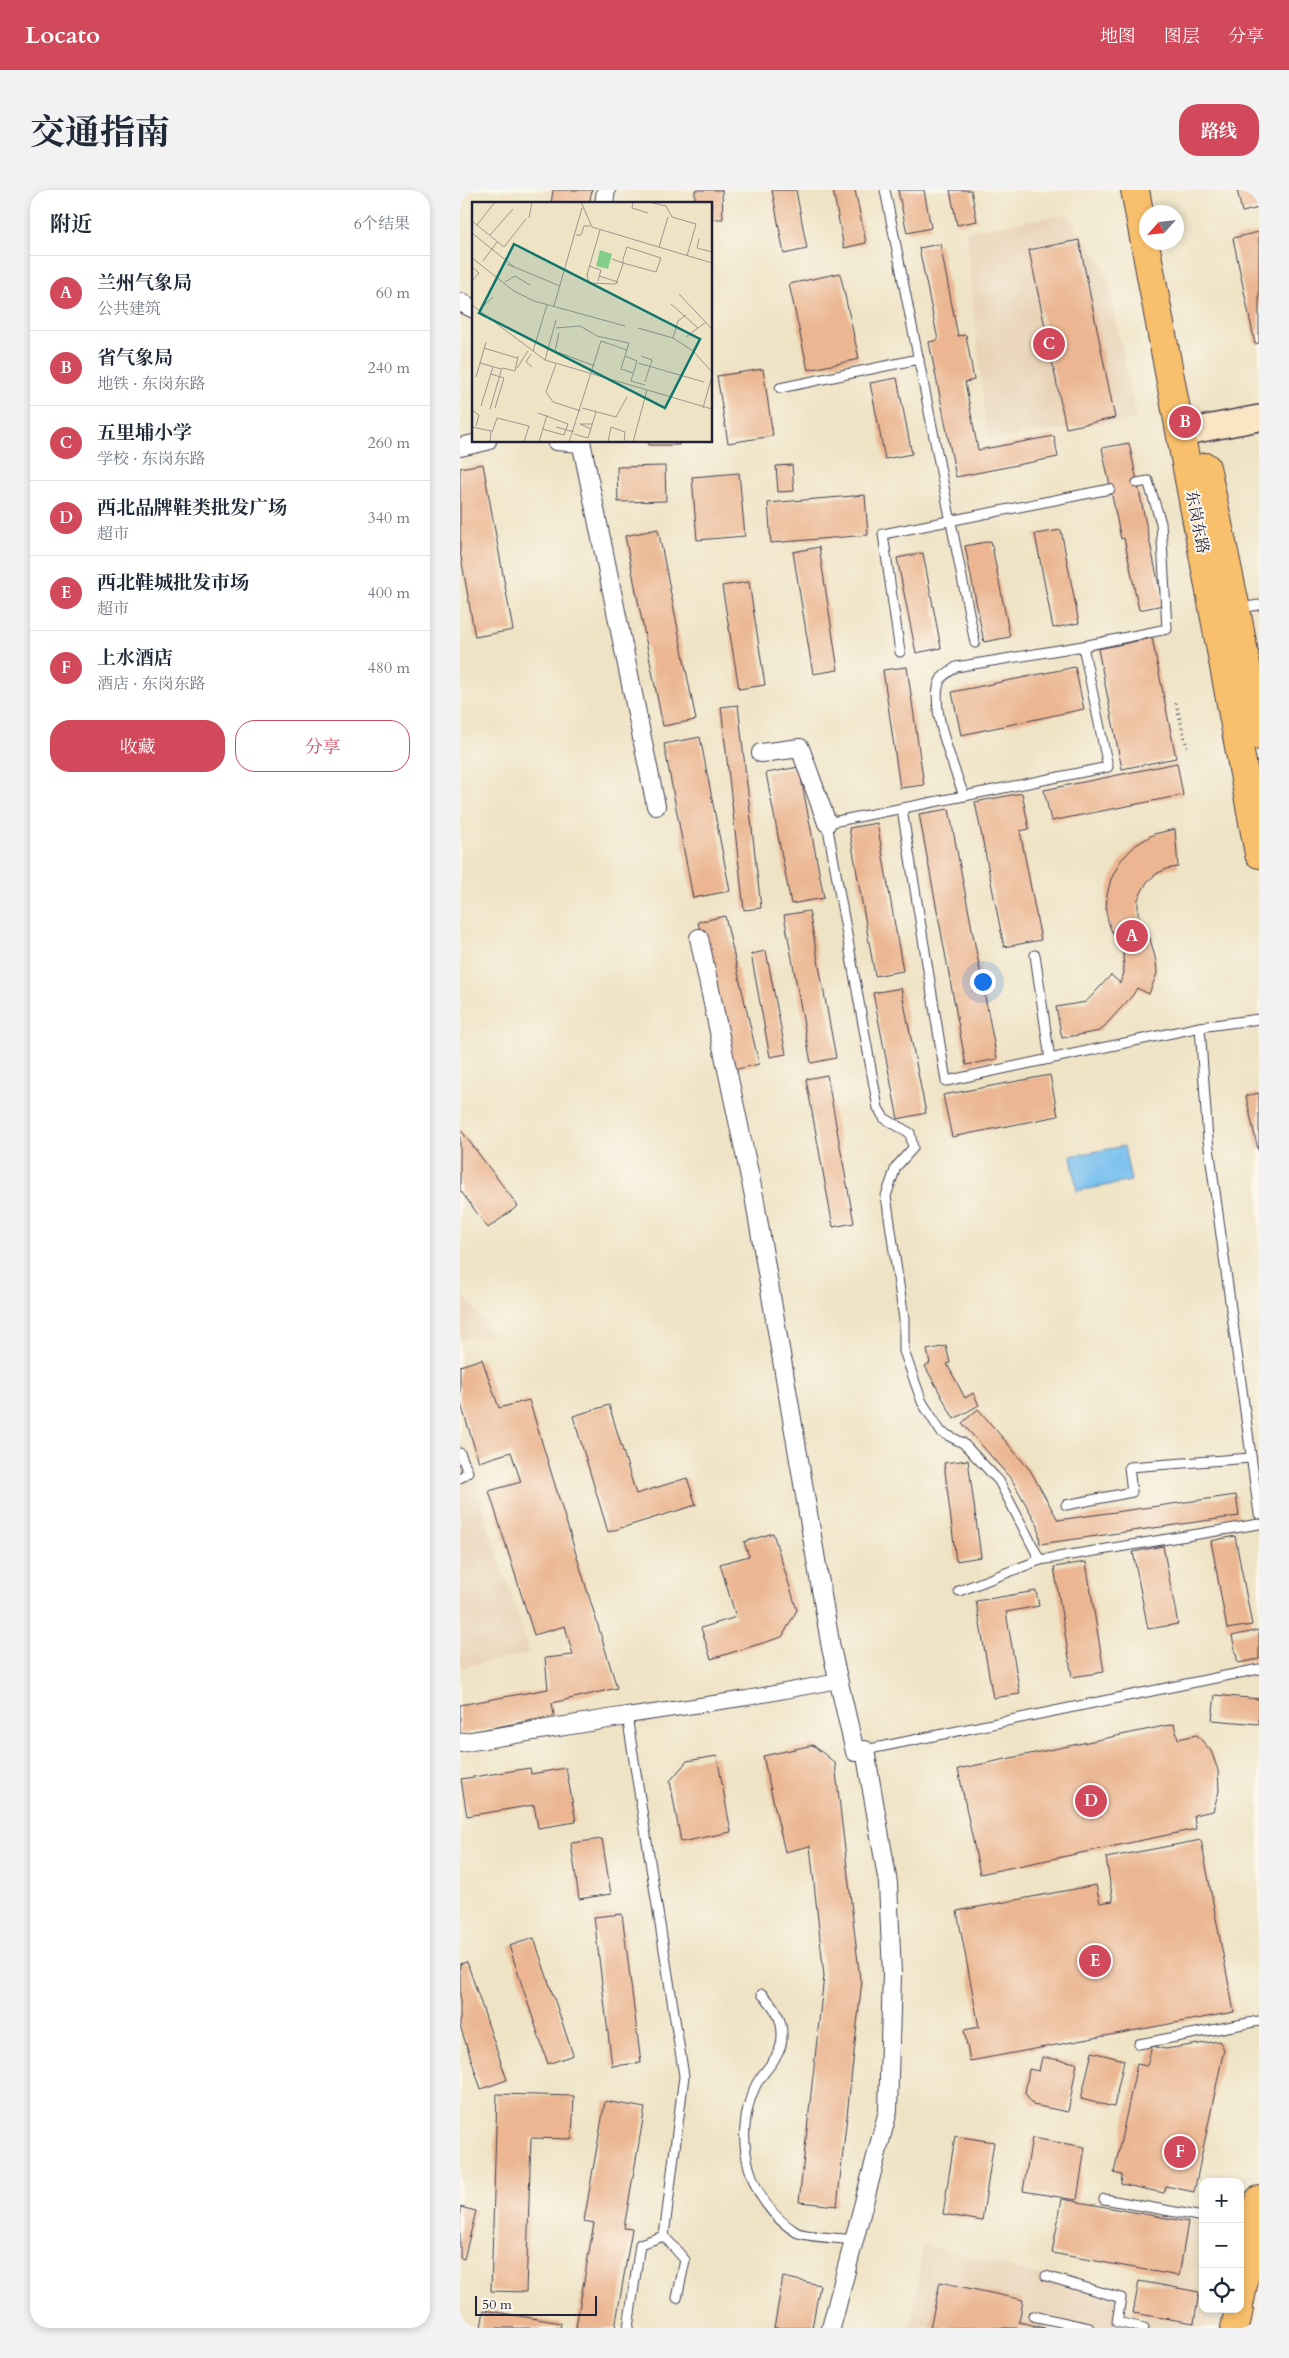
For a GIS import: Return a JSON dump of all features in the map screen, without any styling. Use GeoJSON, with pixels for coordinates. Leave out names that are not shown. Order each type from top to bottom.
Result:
{"type":"FeatureCollection","features":[{"type":"Feature","properties":{"kind":"main road","name":"东岗东路"},"geometry":{"type":"LineString","coordinates":[[1135,190],[1189,432],[1247,607],[1259,736]]}},
{"type":"Feature","properties":{"kind":"main road"},"geometry":{"type":"LineString","coordinates":[[1153,190],[1156,205]]}},
{"type":"Feature","properties":{"kind":"main road","name":"东岗东路"},"geometry":{"type":"LineString","coordinates":[[1163,250],[1189,432],[1259,854]]}},
{"type":"Feature","properties":{"kind":"main road"},"geometry":{"type":"LineString","coordinates":[[1189,432],[1259,418]]}},
{"type":"Feature","properties":{"kind":"main road"},"geometry":{"type":"LineString","coordinates":[[1244,2271],[1250,2225],[1259,2200]]}},
{"type":"Feature","properties":{"kind":"main road"},"geometry":{"type":"LineString","coordinates":[[1235,2328],[1238,2313]]}},
{"type":"Feature","properties":{"kind":"street"},"geometry":{"type":"LineString","coordinates":[[460,302],[472,308]]}},
{"type":"Feature","properties":{"kind":"street"},"geometry":{"type":"LineString","coordinates":[[460,447],[482,442]]}},
{"type":"Feature","properties":{"kind":"street"},"geometry":{"type":"LineString","coordinates":[[581,442],[656,806]]}},
{"type":"Feature","properties":{"kind":"street"},"geometry":{"type":"LineString","coordinates":[[761,753],[800,748],[827,823]]}},
{"type":"Feature","properties":{"kind":"street"},"geometry":{"type":"LineString","coordinates":[[699,938],[754,1196],[838,1680],[855,1752],[865,1750],[888,1883],[892,1974],[888,2111],[830,2328]]}},
{"type":"Feature","properties":{"kind":"street"},"geometry":{"type":"LineString","coordinates":[[460,1743],[746,1698],[838,1680]]}},
{"type":"Feature","properties":{"kind":"lane"},"geometry":{"type":"LineString","coordinates":[[885,190],[974,643]]}},
{"type":"Feature","properties":{"kind":"lane"},"geometry":{"type":"LineString","coordinates":[[780,388],[918,359]]}},
{"type":"Feature","properties":{"kind":"lane"},"geometry":{"type":"LineString","coordinates":[[964,796],[936,708],[938,685],[942,677],[956,667],[1083,646],[1167,629],[1161,523],[1148,480],[1137,483]]}},
{"type":"Feature","properties":{"kind":"lane"},"geometry":{"type":"LineString","coordinates":[[900,652],[883,534],[1110,488]]}},
{"type":"Feature","properties":{"kind":"lane"},"geometry":{"type":"LineString","coordinates":[[1040,1560],[999,1481],[964,1443],[941,1432],[922,1402],[904,1351],[904,1319],[886,1196],[896,1167],[913,1148],[910,1133],[884,1118],[878,1108],[827,823],[1108,767],[1083,646]]}},
{"type":"Feature","properties":{"kind":"lane"},"geometry":{"type":"LineString","coordinates":[[902,809],[946,1081],[1200,1027],[1259,1019]]}},
{"type":"Feature","properties":{"kind":"lane"},"geometry":{"type":"LineString","coordinates":[[1036,955],[1050,1059]]}},
{"type":"Feature","properties":{"kind":"lane"},"geometry":{"type":"LineString","coordinates":[[1200,1027],[1208,1140],[1259,1514]]}},
{"type":"Feature","properties":{"kind":"lane"},"geometry":{"type":"LineString","coordinates":[[460,1453],[468,1472],[460,1478]]}},
{"type":"Feature","properties":{"kind":"lane"},"geometry":{"type":"LineString","coordinates":[[1066,1504],[1132,1492],[1129,1467],[1251,1458]]}},
{"type":"Feature","properties":{"kind":"lane"},"geometry":{"type":"LineString","coordinates":[[959,1591],[1040,1560],[1259,1524]]}},
{"type":"Feature","properties":{"kind":"lane"},"geometry":{"type":"LineString","coordinates":[[865,1750],[1259,1669]]}},
{"type":"Feature","properties":{"kind":"lane"},"geometry":{"type":"LineString","coordinates":[[628,1716],[684,2076],[664,2236],[685,2260],[677,2298]]}},
{"type":"Feature","properties":{"kind":"lane"},"geometry":{"type":"LineString","coordinates":[[762,1994],[773,2005],[780,2019],[782,2034],[780,2050],[773,2063],[756,2085],[746,2110],[743,2138],[750,2175],[769,2208],[797,2233],[853,2240]]}},
{"type":"Feature","properties":{"kind":"lane"},"geometry":{"type":"LineString","coordinates":[[1139,2044],[1259,2021]]}},
{"type":"Feature","properties":{"kind":"lane"},"geometry":{"type":"LineString","coordinates":[[1104,2199],[1199,2216]]}},
{"type":"Feature","properties":{"kind":"lane"},"geometry":{"type":"LineString","coordinates":[[628,2328],[640,2244],[664,2236]]}},
{"type":"Feature","properties":{"kind":"lane"},"geometry":{"type":"LineString","coordinates":[[1046,2276],[1121,2298],[1117,2322],[1144,2328]]}},
{"type":"Feature","properties":{"kind":"lane"},"geometry":{"type":"LineString","coordinates":[[1033,2316],[1089,2328]]}},
{"type":"Feature","properties":{"kind":"path"},"geometry":{"type":"LineString","coordinates":[[1176,703],[1187,747]]}},
{"type":"Feature","properties":{"kind":"shaded area"},"geometry":{"type":"Polygon","coordinates":[[[1068,214],[1106,270],[1136,419],[987,439],[966,231],[1068,214]]]}},
{"type":"Feature","properties":{"kind":"shaded area"},"geometry":{"type":"Polygon","coordinates":[[[460,1289],[493,1335],[460,1339],[460,1289]]]}},
{"type":"Feature","properties":{"kind":"shaded area"},"geometry":{"type":"Polygon","coordinates":[[[460,1438],[530,1653],[460,1668],[460,1438]]]}},
{"type":"Feature","properties":{"kind":"shaded area"},"geometry":{"type":"Polygon","coordinates":[[[1162,2215],[1199,2221],[1199,2313],[1244,2313],[1244,2293],[1259,2232],[1259,2328],[911,2328],[923,2244],[1126,2299],[1117,2321],[1143,2324],[1162,2215]]]}},
{"type":"Feature","properties":{"kind":"water"},"geometry":{"type":"Polygon","coordinates":[[[1124,1146],[1131,1181],[1077,1191],[1071,1156],[1124,1146]]]}},
{"type":"Feature","properties":{"kind":"building"},"geometry":{"type":"Polygon","coordinates":[[[553,190],[592,190],[589,202],[551,202],[553,190]]]}},
{"type":"Feature","properties":{"kind":"building"},"geometry":{"type":"Polygon","coordinates":[[[695,190],[722,190],[723,219],[712,219],[712,202],[695,202],[695,190]]]}},
{"type":"Feature","properties":{"kind":"building"},"geometry":{"type":"Polygon","coordinates":[[[772,190],[796,190],[807,249],[784,254],[772,190]]]}},
{"type":"Feature","properties":{"kind":"building"},"geometry":{"type":"Polygon","coordinates":[[[833,190],[855,190],[866,243],[844,248],[833,190]]]}},
{"type":"Feature","properties":{"kind":"building"},"geometry":{"type":"Polygon","coordinates":[[[898,190],[924,190],[931,228],[907,233],[898,190]]]}},
{"type":"Feature","properties":{"kind":"building"},"geometry":{"type":"Polygon","coordinates":[[[950,190],[971,190],[977,221],[957,225],[950,190]]]}},
{"type":"Feature","properties":{"kind":"building"},"geometry":{"type":"Polygon","coordinates":[[[1237,190],[1259,190],[1259,208],[1242,212],[1237,190]]]}},
{"type":"Feature","properties":{"kind":"building"},"geometry":{"type":"Polygon","coordinates":[[[1259,232],[1259,343],[1255,344],[1233,238],[1259,232]]]}},
{"type":"Feature","properties":{"kind":"building"},"geometry":{"type":"Polygon","coordinates":[[[1079,240],[1115,418],[1066,428],[1029,250],[1079,240]]]}},
{"type":"Feature","properties":{"kind":"building"},"geometry":{"type":"Polygon","coordinates":[[[940,244],[958,336],[966,335],[974,380],[965,382],[978,450],[1054,436],[1058,457],[956,477],[929,342],[938,340],[919,248],[940,244]]]}},
{"type":"Feature","properties":{"kind":"building"},"geometry":{"type":"Polygon","coordinates":[[[840,273],[859,359],[808,370],[789,284],[840,273]]]}},
{"type":"Feature","properties":{"kind":"building"},"geometry":{"type":"Polygon","coordinates":[[[763,369],[773,436],[728,443],[717,376],[763,369]]]}},
{"type":"Feature","properties":{"kind":"building"},"geometry":{"type":"Polygon","coordinates":[[[897,378],[912,454],[885,459],[870,383],[897,378]]]}},
{"type":"Feature","properties":{"kind":"building"},"geometry":{"type":"Polygon","coordinates":[[[649,442],[679,442],[679,445],[649,445],[649,442]]]}},
{"type":"Feature","properties":{"kind":"building"},"geometry":{"type":"Polygon","coordinates":[[[1129,443],[1163,605],[1139,610],[1124,538],[1121,539],[1102,448],[1129,443]]]}},
{"type":"Feature","properties":{"kind":"building"},"geometry":{"type":"Polygon","coordinates":[[[483,464],[513,630],[475,637],[460,551],[460,468],[483,464]]]}},
{"type":"Feature","properties":{"kind":"building"},"geometry":{"type":"Polygon","coordinates":[[[792,465],[794,491],[778,492],[776,466],[792,465]]]}},
{"type":"Feature","properties":{"kind":"building"},"geometry":{"type":"Polygon","coordinates":[[[665,466],[666,501],[618,502],[617,467],[665,466]]]}},
{"type":"Feature","properties":{"kind":"building"},"geometry":{"type":"Polygon","coordinates":[[[739,473],[745,536],[697,540],[692,477],[739,473]]]}},
{"type":"Feature","properties":{"kind":"building"},"geometry":{"type":"Polygon","coordinates":[[[865,495],[868,535],[771,543],[768,503],[865,495]]]}},
{"type":"Feature","properties":{"kind":"building"},"geometry":{"type":"Polygon","coordinates":[[[658,529],[696,720],[663,726],[625,536],[658,529]]]}},
{"type":"Feature","properties":{"kind":"building"},"geometry":{"type":"Polygon","coordinates":[[[1061,530],[1079,623],[1053,628],[1035,534],[1061,530]]]}},
{"type":"Feature","properties":{"kind":"building"},"geometry":{"type":"Polygon","coordinates":[[[991,541],[1010,637],[984,642],[965,546],[991,541]]]}},
{"type":"Feature","properties":{"kind":"building"},"geometry":{"type":"Polygon","coordinates":[[[819,547],[838,670],[813,674],[793,552],[819,547]]]}},
{"type":"Feature","properties":{"kind":"building"},"geometry":{"type":"Polygon","coordinates":[[[923,553],[941,648],[916,653],[897,558],[923,553]]]}},
{"type":"Feature","properties":{"kind":"building"},"geometry":{"type":"Polygon","coordinates":[[[749,582],[765,685],[739,689],[722,586],[749,582]]]}},
{"type":"Feature","properties":{"kind":"building"},"geometry":{"type":"Polygon","coordinates":[[[1152,638],[1176,758],[1122,769],[1098,649],[1152,638]]]}},
{"type":"Feature","properties":{"kind":"building"},"geometry":{"type":"Polygon","coordinates":[[[907,667],[924,785],[900,788],[883,670],[907,667]]]}},
{"type":"Feature","properties":{"kind":"building"},"geometry":{"type":"Polygon","coordinates":[[[1075,667],[1084,709],[961,735],[952,692],[1075,667]]]}},
{"type":"Feature","properties":{"kind":"building"},"geometry":{"type":"Polygon","coordinates":[[[738,705],[761,908],[744,910],[721,707],[738,705]]]}},
{"type":"Feature","properties":{"kind":"building"},"geometry":{"type":"Polygon","coordinates":[[[700,737],[730,891],[693,898],[664,744],[700,737]]]}},
{"type":"Feature","properties":{"kind":"building"},"geometry":{"type":"Polygon","coordinates":[[[1177,763],[1183,795],[1051,821],[1044,790],[1177,763]]]}},
{"type":"Feature","properties":{"kind":"building"},"geometry":{"type":"Polygon","coordinates":[[[799,767],[824,898],[791,904],[766,773],[799,767]]]}},
{"type":"Feature","properties":{"kind":"building"},"geometry":{"type":"Polygon","coordinates":[[[1022,793],[1029,829],[1020,831],[1041,940],[1004,947],[975,802],[1022,793]]]}},
{"type":"Feature","properties":{"kind":"building"},"geometry":{"type":"Polygon","coordinates":[[[949,809],[997,1059],[966,1065],[919,814],[949,809]]]}},
{"type":"Feature","properties":{"kind":"building"},"geometry":{"type":"Polygon","coordinates":[[[877,823],[903,971],[875,976],[849,828],[877,823]]]}},
{"type":"Feature","properties":{"kind":"building"},"geometry":{"type":"Polygon","coordinates":[[[1175,829],[1178,867],[1166,869],[1156,874],[1147,882],[1138,899],[1138,914],[1148,931],[1156,961],[1157,973],[1149,994],[1137,988],[1133,995],[1100,1031],[1062,1038],[1056,1007],[1086,1002],[1111,975],[1120,983],[1124,973],[1123,951],[1110,928],[1106,912],[1107,895],[1111,879],[1121,860],[1136,845],[1154,834],[1175,829]]]}},
{"type":"Feature","properties":{"kind":"building"},"geometry":{"type":"Polygon","coordinates":[[[809,911],[836,1058],[811,1063],[784,915],[809,911]]]}},
{"type":"Feature","properties":{"kind":"building"},"geometry":{"type":"Polygon","coordinates":[[[725,916],[759,1064],[733,1070],[698,922],[725,916]]]}},
{"type":"Feature","properties":{"kind":"building"},"geometry":{"type":"Polygon","coordinates":[[[766,951],[786,1054],[770,1057],[751,954],[766,951]]]}},
{"type":"Feature","properties":{"kind":"building"},"geometry":{"type":"Polygon","coordinates":[[[901,988],[926,1113],[898,1119],[873,993],[901,988]]]}},
{"type":"Feature","properties":{"kind":"building"},"geometry":{"type":"Polygon","coordinates":[[[827,1075],[854,1223],[833,1227],[806,1079],[827,1075]]]}},
{"type":"Feature","properties":{"kind":"building"},"geometry":{"type":"Polygon","coordinates":[[[1050,1075],[1058,1116],[952,1137],[943,1095],[1050,1075]]]}},
{"type":"Feature","properties":{"kind":"building"},"geometry":{"type":"Polygon","coordinates":[[[1259,1093],[1259,1150],[1258,1150],[1246,1096],[1259,1093]]]}},
{"type":"Feature","properties":{"kind":"building"},"geometry":{"type":"Polygon","coordinates":[[[460,1129],[518,1206],[488,1228],[460,1190],[460,1129]]]}},
{"type":"Feature","properties":{"kind":"building"},"geometry":{"type":"Polygon","coordinates":[[[946,1346],[950,1363],[947,1364],[965,1398],[973,1393],[979,1405],[954,1419],[925,1366],[930,1363],[927,1350],[946,1346]]]}},
{"type":"Feature","properties":{"kind":"building"},"geometry":{"type":"Polygon","coordinates":[[[482,1359],[499,1408],[529,1400],[617,1688],[552,1703],[554,1716],[460,1734],[460,1705],[548,1689],[545,1658],[573,1655],[565,1626],[534,1635],[489,1491],[521,1482],[511,1452],[479,1462],[460,1401],[460,1366],[482,1359]]]}},
{"type":"Feature","properties":{"kind":"building"},"geometry":{"type":"Polygon","coordinates":[[[609,1405],[636,1494],[687,1478],[696,1505],[608,1532],[573,1416],[609,1405]]]}},
{"type":"Feature","properties":{"kind":"building"},"geometry":{"type":"Polygon","coordinates":[[[978,1409],[1030,1470],[1058,1520],[1236,1495],[1239,1516],[1040,1544],[1038,1526],[1012,1480],[962,1423],[978,1409]]]}},
{"type":"Feature","properties":{"kind":"building"},"geometry":{"type":"Polygon","coordinates":[[[968,1460],[981,1557],[956,1561],[944,1463],[968,1460]]]}},
{"type":"Feature","properties":{"kind":"building"},"geometry":{"type":"Polygon","coordinates":[[[773,1533],[797,1610],[782,1637],[711,1659],[701,1628],[736,1617],[720,1564],[749,1556],[744,1542],[773,1533]]]}},
{"type":"Feature","properties":{"kind":"building"},"geometry":{"type":"Polygon","coordinates":[[[1235,1536],[1252,1625],[1227,1629],[1211,1541],[1235,1536]]]}},
{"type":"Feature","properties":{"kind":"building"},"geometry":{"type":"Polygon","coordinates":[[[1163,1546],[1178,1624],[1148,1629],[1133,1552],[1163,1546]]]}},
{"type":"Feature","properties":{"kind":"building"},"geometry":{"type":"Polygon","coordinates":[[[1086,1562],[1104,1672],[1072,1677],[1054,1567],[1086,1562]]]}},
{"type":"Feature","properties":{"kind":"building"},"geometry":{"type":"Polygon","coordinates":[[[1036,1591],[1039,1606],[1006,1612],[1020,1694],[993,1698],[976,1601],[1036,1591]]]}},
{"type":"Feature","properties":{"kind":"building"},"geometry":{"type":"Polygon","coordinates":[[[1259,1630],[1259,1659],[1238,1663],[1232,1636],[1259,1630]]]}},
{"type":"Feature","properties":{"kind":"building"},"geometry":{"type":"Polygon","coordinates":[[[1215,1695],[1259,1699],[1259,1724],[1212,1720],[1215,1695]]]}},
{"type":"Feature","properties":{"kind":"building"},"geometry":{"type":"Polygon","coordinates":[[[1174,1724],[1178,1739],[1197,1735],[1211,1751],[1218,1770],[1219,1791],[1213,1811],[1194,1815],[1196,1829],[980,1874],[958,1769],[1174,1724]]]}},
{"type":"Feature","properties":{"kind":"building"},"geometry":{"type":"Polygon","coordinates":[[[813,1745],[835,1763],[860,1980],[862,1980],[837,2206],[799,2202],[824,1976],[810,1846],[785,1852],[763,1756],[813,1745]]]}},
{"type":"Feature","properties":{"kind":"building"},"geometry":{"type":"Polygon","coordinates":[[[717,1756],[731,1832],[681,1842],[670,1781],[687,1761],[717,1756]]]}},
{"type":"Feature","properties":{"kind":"building"},"geometry":{"type":"Polygon","coordinates":[[[530,1768],[531,1774],[566,1768],[576,1822],[538,1828],[534,1805],[467,1816],[461,1779],[530,1768]]]}},
{"type":"Feature","properties":{"kind":"building"},"geometry":{"type":"Polygon","coordinates":[[[602,1839],[611,1894],[579,1899],[571,1843],[602,1839]]]}},
{"type":"Feature","properties":{"kind":"building"},"geometry":{"type":"Polygon","coordinates":[[[1201,1840],[1234,2012],[970,2061],[964,2030],[979,2027],[957,1911],[1096,1885],[1100,1903],[1113,1901],[1106,1858],[1201,1840]]]}},
{"type":"Feature","properties":{"kind":"building"},"geometry":{"type":"Polygon","coordinates":[[[622,1914],[641,2063],[612,2066],[594,1917],[622,1914]]]}},
{"type":"Feature","properties":{"kind":"building"},"geometry":{"type":"Polygon","coordinates":[[[534,1938],[573,2055],[548,2064],[509,1946],[534,1938]]]}},
{"type":"Feature","properties":{"kind":"building"},"geometry":{"type":"Polygon","coordinates":[[[467,1962],[507,2080],[481,2089],[460,2026],[460,1964],[467,1962]]]}},
{"type":"Feature","properties":{"kind":"building"},"geometry":{"type":"Polygon","coordinates":[[[1219,2041],[1224,2049],[1194,2192],[1166,2186],[1164,2193],[1121,2184],[1122,2175],[1114,2173],[1137,2064],[1147,2066],[1152,2046],[1165,2049],[1219,2041]]]}},
{"type":"Feature","properties":{"kind":"building"},"geometry":{"type":"Polygon","coordinates":[[[1092,2052],[1124,2060],[1114,2107],[1081,2099],[1092,2052]]]}},
{"type":"Feature","properties":{"kind":"building"},"geometry":{"type":"Polygon","coordinates":[[[1042,2057],[1077,2063],[1068,2112],[1033,2105],[1025,2093],[1029,2069],[1039,2071],[1042,2057]]]}},
{"type":"Feature","properties":{"kind":"building"},"geometry":{"type":"Polygon","coordinates":[[[497,2094],[574,2096],[572,2139],[531,2138],[526,2292],[491,2291],[497,2094]]]}},
{"type":"Feature","properties":{"kind":"building"},"geometry":{"type":"Polygon","coordinates":[[[605,2101],[645,2108],[624,2228],[632,2229],[615,2328],[584,2328],[576,2327],[594,2223],[584,2221],[605,2101]]]}},
{"type":"Feature","properties":{"kind":"building"},"geometry":{"type":"Polygon","coordinates":[[[955,2136],[994,2142],[982,2221],[943,2214],[955,2136]]]}},
{"type":"Feature","properties":{"kind":"building"},"geometry":{"type":"Polygon","coordinates":[[[1032,2138],[1085,2147],[1077,2200],[1023,2191],[1032,2138]]]}},
{"type":"Feature","properties":{"kind":"building"},"geometry":{"type":"Polygon","coordinates":[[[1062,2199],[1188,2222],[1179,2276],[1052,2253],[1062,2199]]]}},
{"type":"Feature","properties":{"kind":"building"},"geometry":{"type":"Polygon","coordinates":[[[460,2207],[476,2211],[464,2259],[460,2258],[460,2207]]]}},
{"type":"Feature","properties":{"kind":"building"},"geometry":{"type":"Polygon","coordinates":[[[783,2277],[820,2285],[812,2328],[774,2328],[783,2277]]]}},
{"type":"Feature","properties":{"kind":"building"},"geometry":{"type":"Polygon","coordinates":[[[1139,2281],[1199,2292],[1194,2323],[1133,2313],[1139,2281]]]}},
{"type":"Feature","properties":{"kind":"building"},"geometry":{"type":"Polygon","coordinates":[[[940,2282],[1023,2300],[1019,2322],[1045,2328],[930,2328],[940,2282]]]}},
{"type":"Feature","properties":{"kind":"building"},"geometry":{"type":"Polygon","coordinates":[[[484,2310],[561,2323],[560,2328],[481,2328],[484,2310]]]}},
{"type":"Feature","properties":{"kind":"place","name":"五里埔小学"},"geometry":{"type":"Point","coordinates":[1049,344]}},
{"type":"Feature","properties":{"kind":"place","name":"省气象局"},"geometry":{"type":"Point","coordinates":[1185,422]}},
{"type":"Feature","properties":{"kind":"place","name":"兰州气象局"},"geometry":{"type":"Point","coordinates":[1132,936]}},
{"type":"Feature","properties":{"kind":"place","name":"西北品牌鞋类批发广场"},"geometry":{"type":"Point","coordinates":[1091,1801]}},
{"type":"Feature","properties":{"kind":"place","name":"西北鞋城批发市场"},"geometry":{"type":"Point","coordinates":[1095,1961]}},
{"type":"Feature","properties":{"kind":"place","name":"上水酒店"},"geometry":{"type":"Point","coordinates":[1180,2152]}}]}
